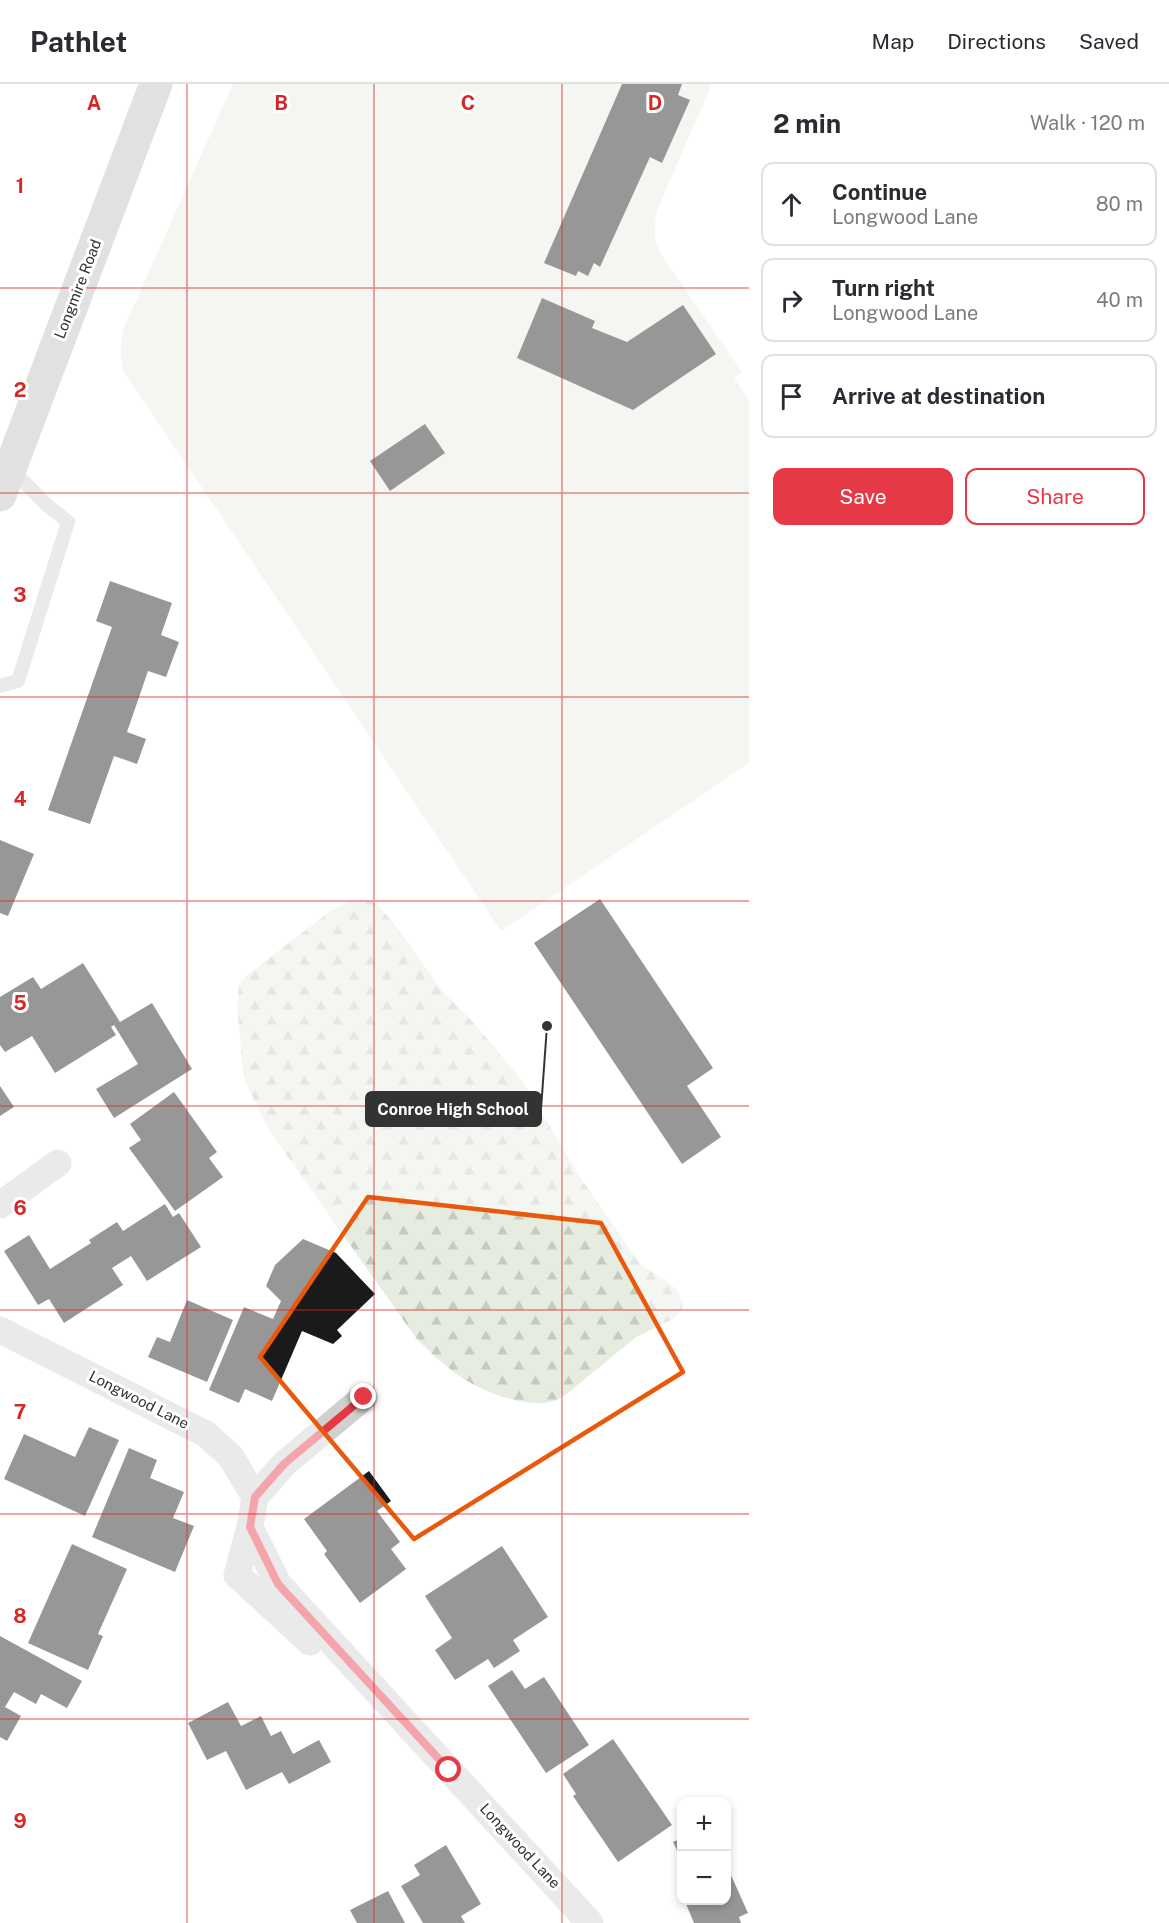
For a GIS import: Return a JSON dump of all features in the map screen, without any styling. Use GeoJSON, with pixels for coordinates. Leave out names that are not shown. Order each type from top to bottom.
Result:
{"type":"FeatureCollection","features":[{"type":"Feature","properties":{"kind":"main road","name":"Longmire Road"},"geometry":{"type":"LineString","coordinates":[[5,482],[156,84]]}},
{"type":"Feature","properties":{"kind":"street"},"geometry":{"type":"LineString","coordinates":[[0,1205],[58,1163]]}},
{"type":"Feature","properties":{"kind":"street","name":"Longwood Lane"},"geometry":{"type":"LineString","coordinates":[[0,1330],[206,1434],[231,1457],[255,1497],[250,1527],[278,1584],[590,1923]]}},
{"type":"Feature","properties":{"kind":"street"},"geometry":{"type":"LineString","coordinates":[[255,1497],[284,1464],[364,1397]]}},
{"type":"Feature","properties":{"kind":"lane"},"geometry":{"type":"LineString","coordinates":[[0,686],[18,681],[68,522],[47,505],[5,482]]}},
{"type":"Feature","properties":{"kind":"highlighted area"},"geometry":{"type":"Polygon","coordinates":[[[368,1197],[601,1223],[683,1372],[414,1539],[260,1357],[368,1197]]]}},
{"type":"Feature","properties":{"kind":"green space"},"geometry":{"type":"Polygon","coordinates":[[[233,84],[712,84],[658,208],[655,233],[657,245],[663,257],[742,372],[734,378],[749,400],[749,763],[501,931],[124,372],[121,348],[125,325],[233,84]]]}},
{"type":"Feature","properties":{"kind":"green space"},"geometry":{"type":"Polygon","coordinates":[[[360,899],[371,901],[392,921],[444,993],[472,1021],[521,1079],[582,1180],[641,1265],[676,1289],[681,1298],[683,1306],[673,1319],[636,1337],[568,1393],[551,1402],[519,1401],[475,1385],[450,1369],[416,1338],[271,1133],[247,1086],[243,1073],[237,1004],[239,985],[245,977],[333,909],[360,899]]]}},
{"type":"Feature","properties":{"kind":"building"},"geometry":{"type":"Polygon","coordinates":[[[622,84],[682,84],[678,95],[690,100],[662,163],[650,157],[600,267],[594,263],[588,276],[578,271],[576,276],[544,263],[622,84]]]}},
{"type":"Feature","properties":{"kind":"building"},"geometry":{"type":"Polygon","coordinates":[[[542,298],[595,321],[592,328],[627,342],[683,305],[716,354],[633,410],[517,358],[542,298]]]}},
{"type":"Feature","properties":{"kind":"building"},"geometry":{"type":"Polygon","coordinates":[[[425,424],[445,453],[390,491],[370,461],[425,424]]]}},
{"type":"Feature","properties":{"kind":"building"},"geometry":{"type":"Polygon","coordinates":[[[110,581],[172,603],[161,635],[179,642],[166,677],[148,671],[127,732],[146,739],[137,764],[114,756],[90,824],[48,810],[112,627],[96,621],[110,581]]]}},
{"type":"Feature","properties":{"kind":"building"},"geometry":{"type":"Polygon","coordinates":[[[0,840],[34,854],[8,916],[0,913],[0,840]]]}},
{"type":"Feature","properties":{"kind":"building"},"geometry":{"type":"Polygon","coordinates":[[[600,899],[713,1068],[687,1086],[721,1137],[682,1164],[534,943],[600,899]]]}},
{"type":"Feature","properties":{"kind":"building"},"geometry":{"type":"Polygon","coordinates":[[[83,963],[120,1022],[152,1003],[192,1069],[114,1118],[96,1089],[138,1064],[114,1025],[111,1027],[116,1035],[55,1073],[32,1036],[5,1052],[0,1045],[0,997],[33,977],[41,989],[83,963]]]}},
{"type":"Feature","properties":{"kind":"building"},"geometry":{"type":"Polygon","coordinates":[[[0,1086],[14,1107],[0,1116],[0,1086]]]}},
{"type":"Feature","properties":{"kind":"building"},"geometry":{"type":"Polygon","coordinates":[[[174,1092],[217,1152],[209,1158],[223,1177],[175,1211],[129,1148],[141,1140],[130,1124],[174,1092]]]}},
{"type":"Feature","properties":{"kind":"building"},"geometry":{"type":"Polygon","coordinates":[[[165,1204],[173,1217],[179,1213],[201,1247],[147,1281],[131,1256],[112,1268],[123,1285],[64,1323],[49,1299],[38,1305],[4,1251],[29,1235],[50,1269],[91,1243],[89,1240],[117,1222],[123,1231],[165,1204]]]}},
{"type":"Feature","properties":{"kind":"building"},"geometry":{"type":"Polygon","coordinates":[[[303,1239],[336,1253],[375,1294],[337,1330],[342,1336],[333,1344],[302,1331],[272,1401],[245,1389],[239,1403],[209,1390],[244,1307],[273,1319],[281,1301],[266,1286],[275,1265],[303,1239]]]}},
{"type":"Feature","properties":{"kind":"building"},"geometry":{"type":"Polygon","coordinates":[[[187,1300],[233,1320],[207,1382],[148,1357],[157,1337],[170,1342],[187,1300]]]}},
{"type":"Feature","properties":{"kind":"building"},"geometry":{"type":"Polygon","coordinates":[[[89,1427],[119,1440],[85,1516],[4,1479],[24,1434],[75,1457],[89,1427]]]}},
{"type":"Feature","properties":{"kind":"building"},"geometry":{"type":"Polygon","coordinates":[[[129,1448],[157,1460],[150,1478],[184,1492],[173,1518],[194,1526],[175,1572],[92,1537],[129,1448]]]}},
{"type":"Feature","properties":{"kind":"building"},"geometry":{"type":"Polygon","coordinates":[[[369,1471],[391,1501],[377,1511],[400,1542],[391,1549],[406,1569],[360,1603],[324,1554],[327,1551],[304,1519],[369,1471]]]}},
{"type":"Feature","properties":{"kind":"building"},"geometry":{"type":"Polygon","coordinates":[[[72,1544],[127,1569],[98,1634],[103,1636],[88,1670],[28,1643],[72,1544]]]}},
{"type":"Feature","properties":{"kind":"building"},"geometry":{"type":"Polygon","coordinates":[[[502,1546],[548,1617],[513,1640],[520,1651],[494,1668],[488,1659],[455,1680],[435,1650],[452,1638],[425,1596],[502,1546]]]}},
{"type":"Feature","properties":{"kind":"building"},"geometry":{"type":"Polygon","coordinates":[[[0,1636],[82,1681],[67,1708],[41,1694],[36,1704],[14,1692],[5,1707],[21,1716],[7,1741],[0,1737],[0,1636]]]}},
{"type":"Feature","properties":{"kind":"building"},"geometry":{"type":"Polygon","coordinates":[[[512,1670],[525,1689],[544,1677],[589,1745],[546,1773],[488,1686],[512,1670]]]}},
{"type":"Feature","properties":{"kind":"building"},"geometry":{"type":"Polygon","coordinates":[[[228,1702],[241,1726],[261,1716],[271,1736],[281,1731],[293,1754],[319,1740],[331,1762],[289,1784],[282,1772],[246,1790],[226,1751],[207,1760],[188,1723],[228,1702]]]}},
{"type":"Feature","properties":{"kind":"building"},"geometry":{"type":"Polygon","coordinates":[[[613,1739],[672,1825],[618,1862],[573,1796],[576,1794],[563,1774],[613,1739]]]}},
{"type":"Feature","properties":{"kind":"building"},"geometry":{"type":"Polygon","coordinates":[[[446,1845],[481,1904],[461,1916],[465,1923],[423,1923],[401,1886],[420,1875],[414,1865],[446,1845]]]}},
{"type":"Feature","properties":{"kind":"building"},"geometry":{"type":"Polygon","coordinates":[[[731,1875],[748,1913],[739,1917],[741,1923],[694,1923],[686,1905],[731,1905],[731,1875]]]}},
{"type":"Feature","properties":{"kind":"building"},"geometry":{"type":"Polygon","coordinates":[[[388,1891],[405,1923],[357,1923],[350,1910],[388,1891]]]}},
{"type":"Feature","properties":{"kind":"place","name":"Conroe High School"},"geometry":{"type":"Point","coordinates":[547,1026]}},
{"type":"Feature","properties":{"kind":"route"},"geometry":{"type":"LineString","coordinates":[[364,1397],[284,1464],[255,1497],[250,1527],[278,1584],[449,1770]]}}]}
